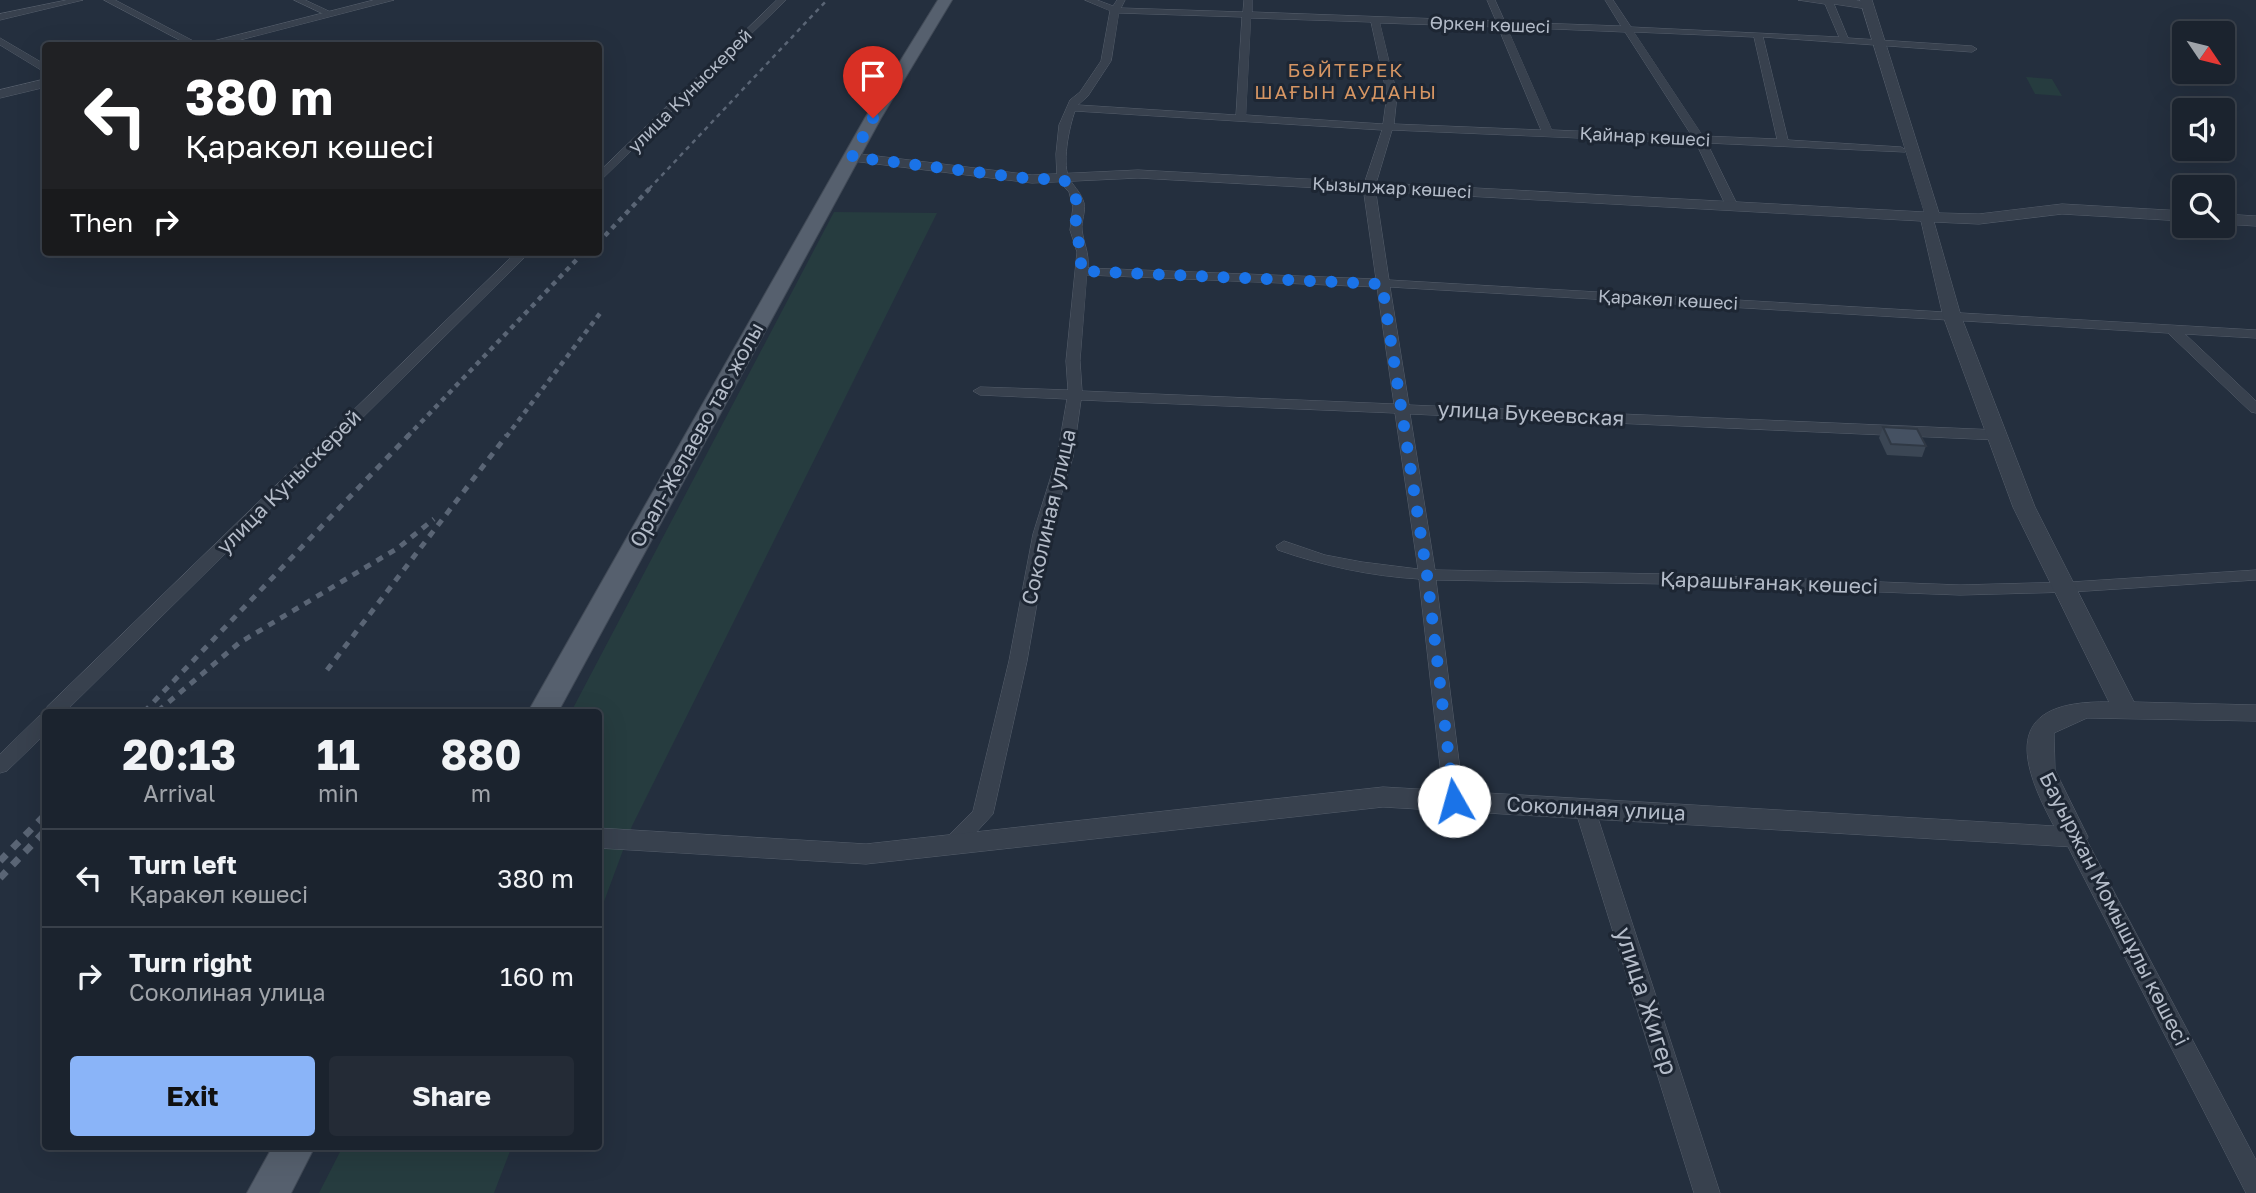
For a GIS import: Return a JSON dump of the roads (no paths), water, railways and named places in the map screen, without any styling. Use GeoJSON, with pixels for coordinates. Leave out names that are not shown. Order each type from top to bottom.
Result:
{"type":"FeatureCollection","features":[{"type":"Feature","properties":{"kind":"main road","name":"Орал-Желаево тас жолы"},"geometry":{"type":"LineString","coordinates":[[545,709],[852,157],[945,0]]}},
{"type":"Feature","properties":{"kind":"main road"},"geometry":{"type":"LineString","coordinates":[[268,1193],[293,1150]]}},
{"type":"Feature","properties":{"kind":"street"},"geometry":{"type":"LineString","coordinates":[[0,17],[79,0]]}},
{"type":"Feature","properties":{"kind":"street"},"geometry":{"type":"LineString","coordinates":[[108,0],[192,42]]}},
{"type":"Feature","properties":{"kind":"street"},"geometry":{"type":"LineString","coordinates":[[298,0],[331,14]]}},
{"type":"Feature","properties":{"kind":"street"},"geometry":{"type":"LineString","coordinates":[[216,42],[388,0]]}},
{"type":"Feature","properties":{"kind":"street","name":"улица Куныскерей"},"geometry":{"type":"LineString","coordinates":[[602,176],[782,0]]}},
{"type":"Feature","properties":{"kind":"street","name":"Өркен көшесі"},"geometry":{"type":"LineString","coordinates":[[1089,0],[1115,10],[1758,34],[1972,48]]}},
{"type":"Feature","properties":{"kind":"street"},"geometry":{"type":"LineString","coordinates":[[1063,179],[1064,125],[1074,100],[1084,93],[1106,61],[1115,10],[1121,0]]}},
{"type":"Feature","properties":{"kind":"street"},"geometry":{"type":"LineString","coordinates":[[1241,117],[1248,0]]}},
{"type":"Feature","properties":{"kind":"street"},"geometry":{"type":"LineString","coordinates":[[1491,0],[1499,25],[1547,132]]}},
{"type":"Feature","properties":{"kind":"street"},"geometry":{"type":"LineString","coordinates":[[1609,0],[1700,140],[1732,206]]}},
{"type":"Feature","properties":{"kind":"street"},"geometry":{"type":"LineString","coordinates":[[1802,0],[1861,2],[1927,218],[1952,316],[2024,507],[2126,711]]}},
{"type":"Feature","properties":{"kind":"street"},"geometry":{"type":"LineString","coordinates":[[1829,1],[1844,38]]}},
{"type":"Feature","properties":{"kind":"street"},"geometry":{"type":"LineString","coordinates":[[1375,21],[1392,95],[1388,127],[1369,187],[1382,284],[1404,408],[1454,801]]}},
{"type":"Feature","properties":{"kind":"street"},"geometry":{"type":"LineString","coordinates":[[1758,34],[1783,142]]}},
{"type":"Feature","properties":{"kind":"street"},"geometry":{"type":"LineString","coordinates":[[0,41],[42,67]]}},
{"type":"Feature","properties":{"kind":"street"},"geometry":{"type":"LineString","coordinates":[[1873,41],[1901,150],[1927,218]]}},
{"type":"Feature","properties":{"kind":"street"},"geometry":{"type":"LineString","coordinates":[[0,94],[42,84]]}},
{"type":"Feature","properties":{"kind":"street","name":"Қайнар көшесі"},"geometry":{"type":"LineString","coordinates":[[1071,108],[1388,127],[1783,142],[1901,150]]}},
{"type":"Feature","properties":{"kind":"street","name":"Қызылжар көшесі"},"geometry":{"type":"LineString","coordinates":[[852,157],[1032,179],[1138,174],[1927,218],[1979,219],[2062,209],[2172,215]]}},
{"type":"Feature","properties":{"kind":"street","name":"Соколиная улица"},"geometry":{"type":"LineString","coordinates":[[953,844],[983,814],[1018,661],[1041,534],[1065,457],[1076,394],[1073,361],[1083,252],[1076,230],[1079,207],[1074,191],[1063,179]]}},
{"type":"Feature","properties":{"kind":"street"},"geometry":{"type":"LineString","coordinates":[[2235,220],[2256,222]]}},
{"type":"Feature","properties":{"kind":"street","name":"улица Куныскерей"},"geometry":{"type":"LineString","coordinates":[[57,709],[520,256]]}},
{"type":"Feature","properties":{"kind":"street","name":"Қаракөл көшесі"},"geometry":{"type":"LineString","coordinates":[[1080,271],[1382,284],[2256,334]]}},
{"type":"Feature","properties":{"kind":"street"},"geometry":{"type":"LineString","coordinates":[[2172,329],[2256,409]]}},
{"type":"Feature","properties":{"kind":"street","name":"улица Букеевская"},"geometry":{"type":"LineString","coordinates":[[980,391],[1998,435]]}},
{"type":"Feature","properties":{"kind":"street","name":"Қарашығанақ көшесі"},"geometry":{"type":"LineString","coordinates":[[1284,546],[1298,553],[1366,568],[1427,575],[1652,579],[1962,590],[2256,575]]}},
{"type":"Feature","properties":{"kind":"street","name":"Бауыржан Момышұлы көшесі"},"geometry":{"type":"LineString","coordinates":[[2256,713],[2086,710],[2060,718],[2042,728],[2035,747],[2048,788],[2256,1186]]}},
{"type":"Feature","properties":{"kind":"street"},"geometry":{"type":"LineString","coordinates":[[0,766],[42,725]]}},
{"type":"Feature","properties":{"kind":"street","name":"Соколиная улица"},"geometry":{"type":"LineString","coordinates":[[602,838],[866,854],[1383,797],[2074,837]]}},
{"type":"Feature","properties":{"kind":"street","name":"улица Жигер"},"geometry":{"type":"LineString","coordinates":[[1585,808],[1707,1193]]}},
{"type":"Feature","properties":{"kind":"railway"},"geometry":{"type":"LineString","coordinates":[[649,189],[827,0]]}},
{"type":"Feature","properties":{"kind":"railway"},"geometry":{"type":"LineString","coordinates":[[602,239],[651,187]]}},
{"type":"Feature","properties":{"kind":"railway"},"geometry":{"type":"LineString","coordinates":[[407,437],[580,256]]}},
{"type":"Feature","properties":{"kind":"railway"},"geometry":{"type":"LineString","coordinates":[[506,437],[601,312]]}},
{"type":"Feature","properties":{"kind":"railway"},"geometry":{"type":"LineString","coordinates":[[147,709],[409,435]]}},
{"type":"Feature","properties":{"kind":"railway"},"geometry":{"type":"LineString","coordinates":[[327,670],[507,435]]}},
{"type":"Feature","properties":{"kind":"railway"},"geometry":{"type":"LineString","coordinates":[[160,709],[239,643],[398,548],[434,519]]}},
{"type":"Feature","properties":{"kind":"railway"},"geometry":{"type":"LineString","coordinates":[[0,861],[42,818]]}},
{"type":"Feature","properties":{"kind":"railway"},"geometry":{"type":"LineString","coordinates":[[0,878],[42,834]]}},
{"type":"Feature","properties":{"kind":"district","name":"БӘЙТЕРЕК ШАҒЫН АУДАНЫ"},"geometry":{"type":"Point","coordinates":[1346,81]}}]}
